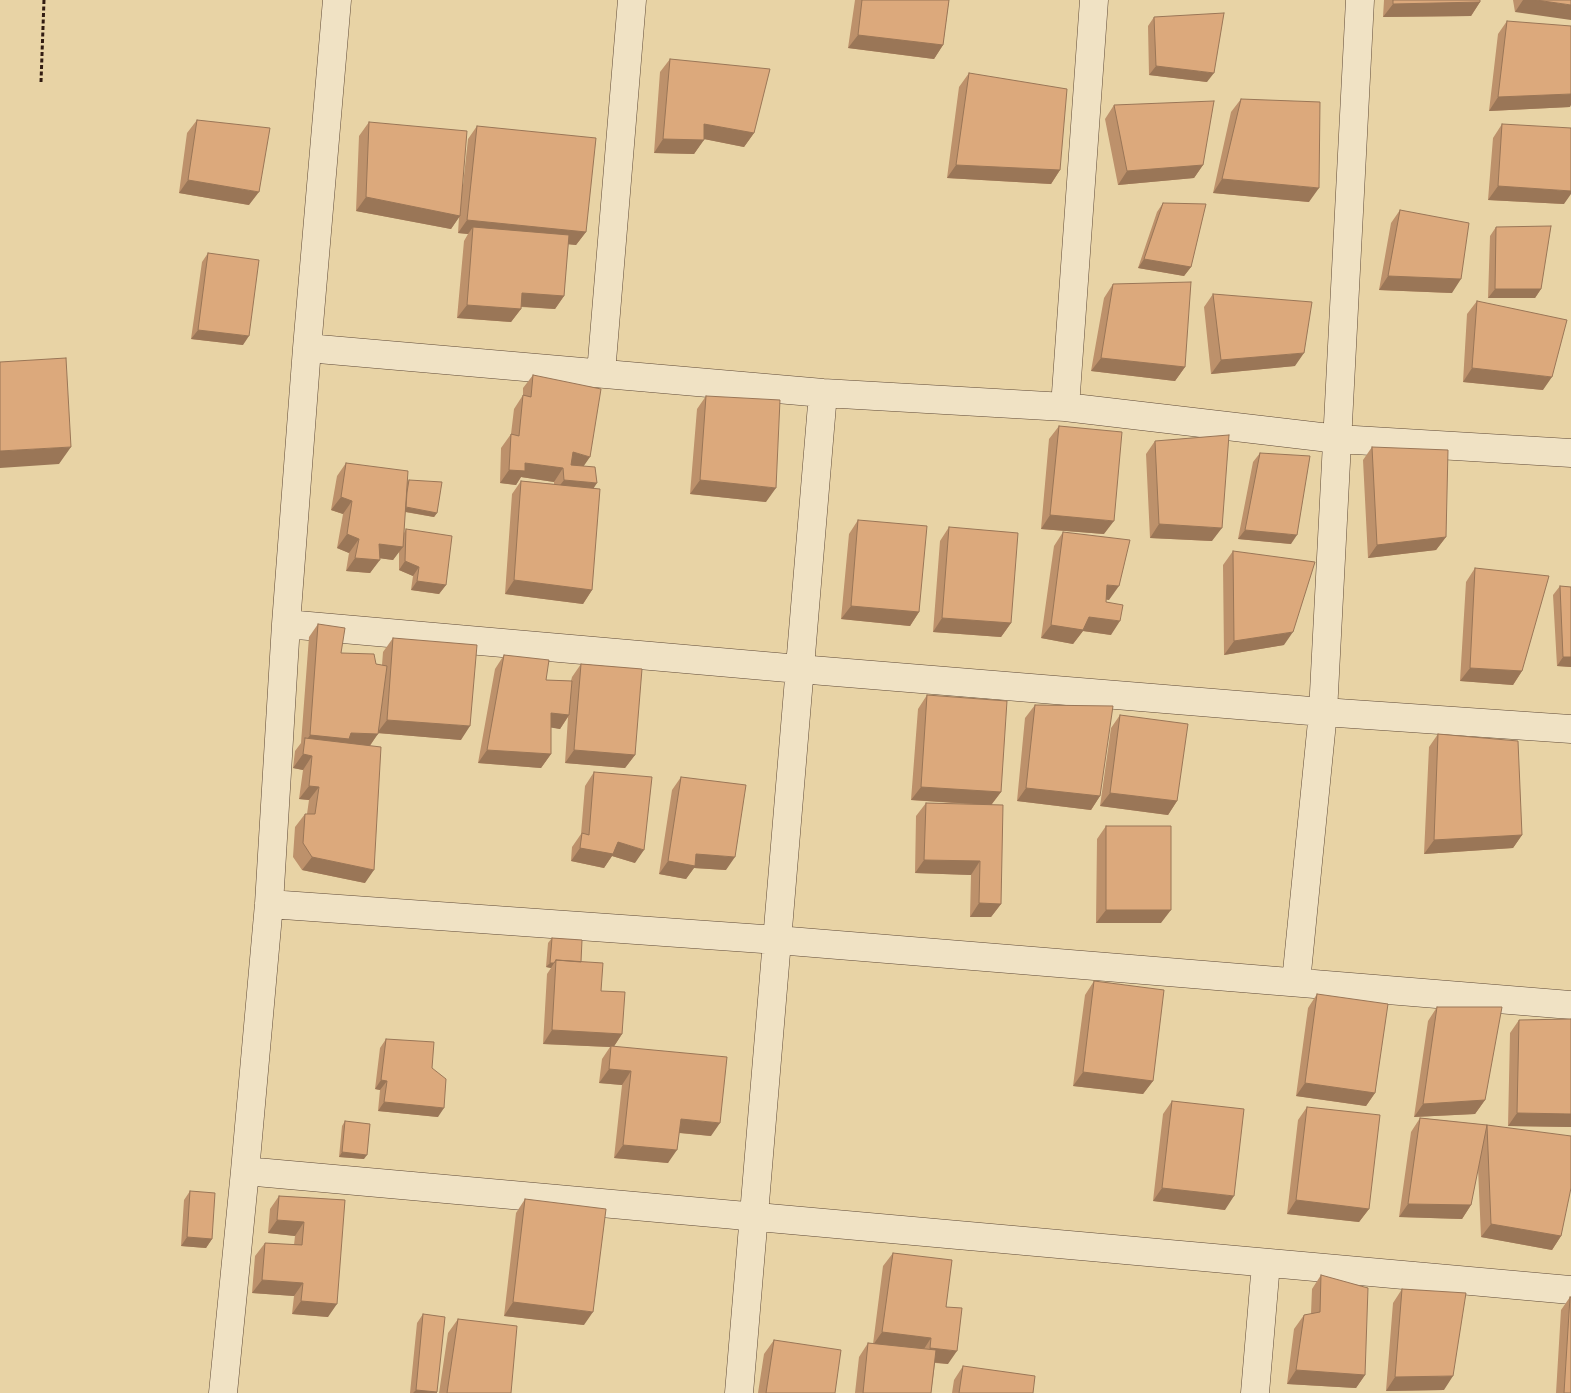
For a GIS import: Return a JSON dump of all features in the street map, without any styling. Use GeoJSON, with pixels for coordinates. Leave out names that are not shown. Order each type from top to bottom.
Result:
{"type":"FeatureCollection","features":[{"type":"Feature","properties":{"kind":"street"},"geometry":{"type":"LineString","coordinates":[[222,1393],[245,1171],[269,904],[286,624],[307,348],[337,0]]}},
{"type":"Feature","properties":{"kind":"street"},"geometry":{"type":"LineString","coordinates":[[601,373],[632,0]]}},
{"type":"Feature","properties":{"kind":"street"},"geometry":{"type":"LineString","coordinates":[[1065,407],[1094,0]]}},
{"type":"Feature","properties":{"kind":"street"},"geometry":{"type":"LineString","coordinates":[[1296,982],[1323,712],[1360,0]]}},
{"type":"Feature","properties":{"kind":"street"},"geometry":{"type":"LineString","coordinates":[[307,348],[823,393],[1065,407],[1338,439],[1571,453]]}},
{"type":"Feature","properties":{"kind":"street"},"geometry":{"type":"LineString","coordinates":[[739,1393],[823,393]]}},
{"type":"Feature","properties":{"kind":"street"},"geometry":{"type":"LineString","coordinates":[[286,624],[1323,712],[1571,729]]}},
{"type":"Feature","properties":{"kind":"street"},"geometry":{"type":"LineString","coordinates":[[269,904],[776,940],[1571,1005]]}},
{"type":"Feature","properties":{"kind":"street"},"geometry":{"type":"LineString","coordinates":[[245,1171],[1571,1290]]}},
{"type":"Feature","properties":{"kind":"street"},"geometry":{"type":"LineString","coordinates":[[1255,1393],[1266,1262]]}},
{"type":"Feature","properties":{"kind":"path"},"geometry":{"type":"LineString","coordinates":[[41,82],[44,0]]}},
{"type":"Feature","properties":{"kind":"building"},"geometry":{"type":"Polygon","coordinates":[[[862,0],[949,0],[943,45],[858,35],[862,0]]]}},
{"type":"Feature","properties":{"kind":"building"},"geometry":{"type":"Polygon","coordinates":[[[1393,0],[1480,0],[1480,2],[1393,4],[1393,0]]]}},
{"type":"Feature","properties":{"kind":"building"},"geometry":{"type":"Polygon","coordinates":[[[1536,0],[1571,0],[1571,5],[1536,0]]]}},
{"type":"Feature","properties":{"kind":"building"},"geometry":{"type":"Polygon","coordinates":[[[1224,13],[1214,73],[1156,66],[1154,17],[1224,13]]]}},
{"type":"Feature","properties":{"kind":"building"},"geometry":{"type":"Polygon","coordinates":[[[1507,21],[1571,26],[1571,94],[1498,97],[1507,21]]]}},
{"type":"Feature","properties":{"kind":"building"},"geometry":{"type":"Polygon","coordinates":[[[670,59],[770,69],[754,133],[704,124],[704,140],[663,139],[670,59]]]}},
{"type":"Feature","properties":{"kind":"building"},"geometry":{"type":"Polygon","coordinates":[[[969,73],[1067,89],[1060,170],[956,165],[969,73]]]}},
{"type":"Feature","properties":{"kind":"building"},"geometry":{"type":"Polygon","coordinates":[[[1241,99],[1320,102],[1319,188],[1222,179],[1241,99]]]}},
{"type":"Feature","properties":{"kind":"building"},"geometry":{"type":"Polygon","coordinates":[[[1214,101],[1203,165],[1127,171],[1114,105],[1214,101]]]}},
{"type":"Feature","properties":{"kind":"building"},"geometry":{"type":"Polygon","coordinates":[[[197,120],[270,128],[259,192],[188,180],[197,120]]]}},
{"type":"Feature","properties":{"kind":"building"},"geometry":{"type":"Polygon","coordinates":[[[369,122],[467,131],[460,216],[366,197],[369,122]]]}},
{"type":"Feature","properties":{"kind":"building"},"geometry":{"type":"Polygon","coordinates":[[[1502,124],[1571,128],[1571,191],[1498,186],[1502,124]]]}},
{"type":"Feature","properties":{"kind":"building"},"geometry":{"type":"Polygon","coordinates":[[[477,126],[596,138],[586,232],[467,220],[477,126]]]}},
{"type":"Feature","properties":{"kind":"building"},"geometry":{"type":"Polygon","coordinates":[[[1163,203],[1206,204],[1191,267],[1144,259],[1163,203]]]}},
{"type":"Feature","properties":{"kind":"building"},"geometry":{"type":"Polygon","coordinates":[[[1400,210],[1469,223],[1461,279],[1388,276],[1400,210]]]}},
{"type":"Feature","properties":{"kind":"building"},"geometry":{"type":"Polygon","coordinates":[[[1551,226],[1541,289],[1495,289],[1496,227],[1551,226]]]}},
{"type":"Feature","properties":{"kind":"building"},"geometry":{"type":"Polygon","coordinates":[[[473,227],[569,235],[564,296],[522,293],[521,309],[467,305],[473,227]]]}},
{"type":"Feature","properties":{"kind":"building"},"geometry":{"type":"Polygon","coordinates":[[[208,253],[259,260],[249,336],[198,330],[208,253]]]}},
{"type":"Feature","properties":{"kind":"building"},"geometry":{"type":"Polygon","coordinates":[[[1191,282],[1185,367],[1101,358],[1113,284],[1191,282]]]}},
{"type":"Feature","properties":{"kind":"building"},"geometry":{"type":"Polygon","coordinates":[[[1213,294],[1312,302],[1304,353],[1221,360],[1213,294]]]}},
{"type":"Feature","properties":{"kind":"building"},"geometry":{"type":"Polygon","coordinates":[[[1477,301],[1567,320],[1552,377],[1472,368],[1477,301]]]}},
{"type":"Feature","properties":{"kind":"building"},"geometry":{"type":"Polygon","coordinates":[[[66,358],[71,447],[0,451],[0,362],[66,358]]]}},
{"type":"Feature","properties":{"kind":"building"},"geometry":{"type":"Polygon","coordinates":[[[533,375],[601,389],[590,457],[573,452],[571,465],[595,467],[597,483],[564,480],[563,468],[525,463],[525,471],[509,470],[511,434],[519,436],[523,395],[531,397],[533,375]]]}},
{"type":"Feature","properties":{"kind":"building"},"geometry":{"type":"Polygon","coordinates":[[[706,396],[780,400],[776,488],[700,480],[706,396]]]}},
{"type":"Feature","properties":{"kind":"building"},"geometry":{"type":"Polygon","coordinates":[[[1059,426],[1122,432],[1114,521],[1050,515],[1059,426]]]}},
{"type":"Feature","properties":{"kind":"building"},"geometry":{"type":"Polygon","coordinates":[[[1229,435],[1222,528],[1159,524],[1155,441],[1229,435]]]}},
{"type":"Feature","properties":{"kind":"building"},"geometry":{"type":"Polygon","coordinates":[[[1372,447],[1448,450],[1446,537],[1377,545],[1372,447]]]}},
{"type":"Feature","properties":{"kind":"building"},"geometry":{"type":"Polygon","coordinates":[[[1260,453],[1310,456],[1297,535],[1245,530],[1260,453]]]}},
{"type":"Feature","properties":{"kind":"building"},"geometry":{"type":"Polygon","coordinates":[[[346,463],[408,471],[403,547],[379,544],[380,560],[355,558],[359,539],[347,534],[352,501],[341,497],[346,463]]]}},
{"type":"Feature","properties":{"kind":"building"},"geometry":{"type":"Polygon","coordinates":[[[409,480],[442,482],[437,513],[406,507],[409,480]]]}},
{"type":"Feature","properties":{"kind":"building"},"geometry":{"type":"Polygon","coordinates":[[[521,481],[600,489],[592,590],[514,580],[521,481]]]}},
{"type":"Feature","properties":{"kind":"building"},"geometry":{"type":"Polygon","coordinates":[[[858,520],[927,526],[919,612],[851,606],[858,520]]]}},
{"type":"Feature","properties":{"kind":"building"},"geometry":{"type":"Polygon","coordinates":[[[949,527],[1018,533],[1011,623],[942,618],[949,527]]]}},
{"type":"Feature","properties":{"kind":"building"},"geometry":{"type":"Polygon","coordinates":[[[406,529],[452,536],[446,585],[417,581],[419,567],[405,561],[406,529]]]}},
{"type":"Feature","properties":{"kind":"building"},"geometry":{"type":"Polygon","coordinates":[[[1063,532],[1130,540],[1119,586],[1107,585],[1106,602],[1123,605],[1120,621],[1089,617],[1083,630],[1051,625],[1063,532]]]}},
{"type":"Feature","properties":{"kind":"building"},"geometry":{"type":"Polygon","coordinates":[[[1233,551],[1315,562],[1293,632],[1234,641],[1233,551]]]}},
{"type":"Feature","properties":{"kind":"building"},"geometry":{"type":"Polygon","coordinates":[[[1475,568],[1549,576],[1522,671],[1470,668],[1475,568]]]}},
{"type":"Feature","properties":{"kind":"building"},"geometry":{"type":"Polygon","coordinates":[[[1560,586],[1571,587],[1571,657],[1563,657],[1560,586]]]}},
{"type":"Feature","properties":{"kind":"building"},"geometry":{"type":"Polygon","coordinates":[[[318,624],[345,628],[341,653],[374,654],[376,664],[387,666],[378,734],[351,733],[349,739],[310,735],[318,624]]]}},
{"type":"Feature","properties":{"kind":"building"},"geometry":{"type":"Polygon","coordinates":[[[393,638],[477,645],[470,726],[387,720],[393,638]]]}},
{"type":"Feature","properties":{"kind":"building"},"geometry":{"type":"Polygon","coordinates":[[[504,655],[549,660],[546,680],[572,681],[569,715],[551,713],[551,754],[487,750],[504,655]]]}},
{"type":"Feature","properties":{"kind":"building"},"geometry":{"type":"Polygon","coordinates":[[[581,664],[642,669],[635,755],[574,750],[581,664]]]}},
{"type":"Feature","properties":{"kind":"building"},"geometry":{"type":"Polygon","coordinates":[[[927,695],[1007,701],[1001,792],[921,787],[927,695]]]}},
{"type":"Feature","properties":{"kind":"building"},"geometry":{"type":"Polygon","coordinates":[[[1035,705],[1113,706],[1100,796],[1026,788],[1035,705]]]}},
{"type":"Feature","properties":{"kind":"building"},"geometry":{"type":"Polygon","coordinates":[[[1120,715],[1188,724],[1177,801],[1110,793],[1120,715]]]}},
{"type":"Feature","properties":{"kind":"building"},"geometry":{"type":"Polygon","coordinates":[[[1438,734],[1518,741],[1522,835],[1434,840],[1438,734]]]}},
{"type":"Feature","properties":{"kind":"building"},"geometry":{"type":"Polygon","coordinates":[[[305,738],[381,747],[374,870],[312,857],[303,843],[305,814],[315,814],[319,787],[309,786],[312,756],[303,754],[305,738]]]}},
{"type":"Feature","properties":{"kind":"building"},"geometry":{"type":"Polygon","coordinates":[[[594,772],[652,777],[644,850],[618,842],[613,854],[580,848],[582,833],[589,835],[594,772]]]}},
{"type":"Feature","properties":{"kind":"building"},"geometry":{"type":"Polygon","coordinates":[[[681,777],[746,785],[735,857],[696,854],[695,866],[668,861],[681,777]]]}},
{"type":"Feature","properties":{"kind":"building"},"geometry":{"type":"Polygon","coordinates":[[[926,803],[1003,805],[1001,904],[979,903],[980,861],[924,860],[926,803]]]}},
{"type":"Feature","properties":{"kind":"building"},"geometry":{"type":"Polygon","coordinates":[[[1106,826],[1171,826],[1171,910],[1106,910],[1106,826]]]}},
{"type":"Feature","properties":{"kind":"building"},"geometry":{"type":"Polygon","coordinates":[[[552,938],[582,940],[581,962],[556,960],[554,963],[550,963],[552,938]]]}},
{"type":"Feature","properties":{"kind":"building"},"geometry":{"type":"Polygon","coordinates":[[[556,960],[603,963],[601,991],[625,992],[622,1034],[552,1030],[556,960]]]}},
{"type":"Feature","properties":{"kind":"building"},"geometry":{"type":"Polygon","coordinates":[[[1094,981],[1164,990],[1153,1081],[1083,1072],[1094,981]]]}},
{"type":"Feature","properties":{"kind":"building"},"geometry":{"type":"Polygon","coordinates":[[[1317,994],[1388,1004],[1375,1093],[1305,1083],[1317,994]]]}},
{"type":"Feature","properties":{"kind":"building"},"geometry":{"type":"Polygon","coordinates":[[[1437,1007],[1502,1007],[1485,1100],[1423,1104],[1437,1007]]]}},
{"type":"Feature","properties":{"kind":"building"},"geometry":{"type":"Polygon","coordinates":[[[1571,1019],[1571,1114],[1517,1113],[1519,1020],[1571,1019]]]}},
{"type":"Feature","properties":{"kind":"building"},"geometry":{"type":"Polygon","coordinates":[[[386,1039],[434,1042],[432,1068],[446,1079],[444,1108],[384,1102],[387,1081],[381,1080],[386,1039]]]}},
{"type":"Feature","properties":{"kind":"building"},"geometry":{"type":"Polygon","coordinates":[[[611,1046],[727,1057],[720,1123],[681,1119],[677,1150],[623,1145],[631,1071],[609,1069],[611,1046]]]}},
{"type":"Feature","properties":{"kind":"building"},"geometry":{"type":"Polygon","coordinates":[[[1172,1101],[1244,1109],[1234,1196],[1162,1188],[1172,1101]]]}},
{"type":"Feature","properties":{"kind":"building"},"geometry":{"type":"Polygon","coordinates":[[[1307,1107],[1380,1115],[1369,1209],[1296,1200],[1307,1107]]]}},
{"type":"Feature","properties":{"kind":"building"},"geometry":{"type":"Polygon","coordinates":[[[1420,1118],[1487,1125],[1471,1205],[1408,1204],[1420,1118]]]}},
{"type":"Feature","properties":{"kind":"building"},"geometry":{"type":"Polygon","coordinates":[[[345,1121],[370,1124],[367,1155],[342,1152],[345,1121]]]}},
{"type":"Feature","properties":{"kind":"building"},"geometry":{"type":"Polygon","coordinates":[[[1487,1125],[1571,1136],[1571,1188],[1561,1236],[1491,1224],[1487,1125]]]}},
{"type":"Feature","properties":{"kind":"building"},"geometry":{"type":"Polygon","coordinates":[[[190,1191],[215,1193],[212,1239],[187,1237],[190,1191]]]}},
{"type":"Feature","properties":{"kind":"building"},"geometry":{"type":"Polygon","coordinates":[[[279,1196],[345,1200],[337,1304],[301,1301],[303,1283],[262,1280],[265,1243],[302,1245],[304,1222],[277,1220],[279,1196]]]}},
{"type":"Feature","properties":{"kind":"building"},"geometry":{"type":"Polygon","coordinates":[[[525,1199],[606,1209],[593,1312],[513,1302],[525,1199]]]}},
{"type":"Feature","properties":{"kind":"building"},"geometry":{"type":"Polygon","coordinates":[[[893,1253],[952,1260],[946,1307],[962,1308],[957,1351],[930,1348],[931,1338],[882,1332],[893,1253]]]}},
{"type":"Feature","properties":{"kind":"building"},"geometry":{"type":"Polygon","coordinates":[[[1321,1275],[1368,1288],[1365,1375],[1296,1370],[1304,1315],[1320,1312],[1321,1275]]]}},
{"type":"Feature","properties":{"kind":"building"},"geometry":{"type":"Polygon","coordinates":[[[1402,1289],[1466,1293],[1453,1376],[1395,1377],[1402,1289]]]}},
{"type":"Feature","properties":{"kind":"building"},"geometry":{"type":"Polygon","coordinates":[[[1570,1297],[1571,1393],[1564,1393],[1570,1297]]]}},
{"type":"Feature","properties":{"kind":"building"},"geometry":{"type":"Polygon","coordinates":[[[423,1314],[445,1317],[437,1392],[416,1390],[423,1314]]]}},
{"type":"Feature","properties":{"kind":"building"},"geometry":{"type":"Polygon","coordinates":[[[458,1319],[517,1326],[511,1393],[447,1393],[458,1319]]]}},
{"type":"Feature","properties":{"kind":"building"},"geometry":{"type":"Polygon","coordinates":[[[774,1340],[841,1350],[835,1393],[766,1393],[774,1340]]]}},
{"type":"Feature","properties":{"kind":"building"},"geometry":{"type":"Polygon","coordinates":[[[868,1343],[936,1350],[931,1393],[863,1393],[868,1343]]]}},
{"type":"Feature","properties":{"kind":"building"},"geometry":{"type":"Polygon","coordinates":[[[963,1366],[1035,1376],[1033,1393],[959,1393],[963,1366]]]}}]}
